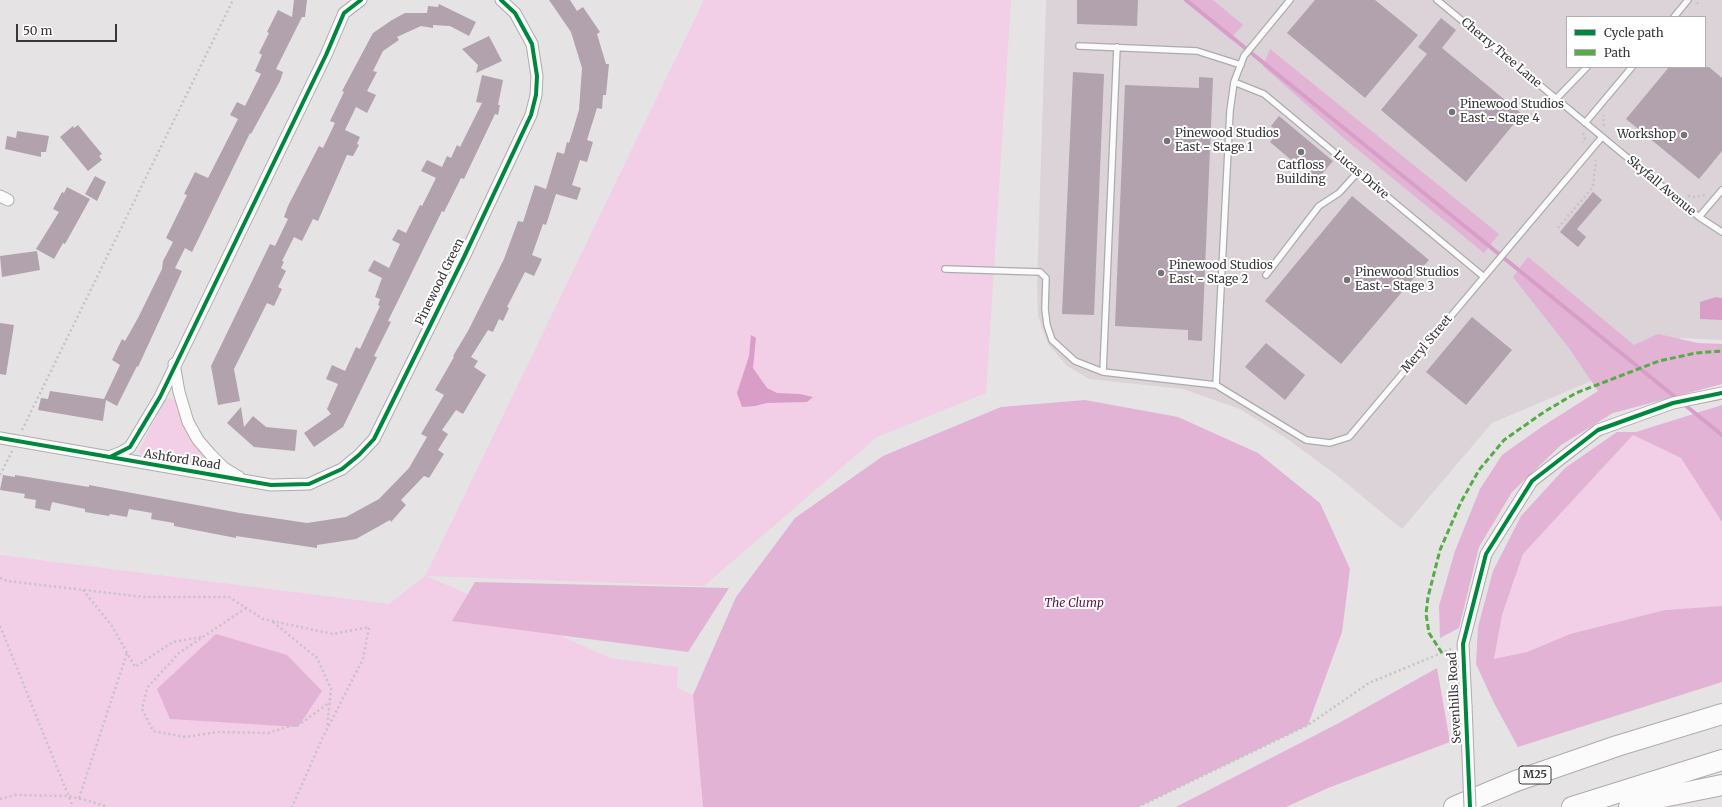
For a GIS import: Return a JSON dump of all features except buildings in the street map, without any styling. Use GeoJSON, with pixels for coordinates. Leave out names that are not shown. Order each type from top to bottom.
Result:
{"type":"FeatureCollection","features":[{"type":"Feature","properties":{"kind":"highway","name":"M25"},"geometry":{"type":"LineString","coordinates":[[1454,807],[1523,779],[1618,746],[1722,714]]}},
{"type":"Feature","properties":{"kind":"highway"},"geometry":{"type":"LineString","coordinates":[[1572,807],[1722,760]]}},
{"type":"Feature","properties":{"kind":"highway"},"geometry":{"type":"LineString","coordinates":[[1629,807],[1663,797],[1722,785]]}},
{"type":"Feature","properties":{"kind":"highway"},"geometry":{"type":"LineString","coordinates":[[1660,807],[1722,790]]}},
{"type":"Feature","properties":{"kind":"street"},"geometry":{"type":"LineString","coordinates":[[109,457],[122,452],[136,440],[160,397],[174,364],[326,55],[344,13],[346,0]]}},
{"type":"Feature","properties":{"kind":"street"},"geometry":{"type":"LineString","coordinates":[[344,13],[361,0]]}},
{"type":"Feature","properties":{"kind":"street","name":"Pinewood Green"},"geometry":{"type":"LineString","coordinates":[[174,364],[179,392],[188,422],[198,440],[224,468],[242,480],[271,485],[309,484],[342,469],[359,455],[374,439],[464,257],[531,115],[536,95],[537,76],[532,44],[515,14],[501,0]]}},
{"type":"Feature","properties":{"kind":"street","name":"Sevenhills Road"},"geometry":{"type":"LineString","coordinates":[[1470,807],[1463,644],[1486,554],[1532,481],[1598,430],[1673,403],[1722,393]]}},
{"type":"Feature","properties":{"kind":"street","name":"Ashford Road"},"geometry":{"type":"LineString","coordinates":[[0,438],[242,480]]}},
{"type":"Feature","properties":{"kind":"lane"},"geometry":{"type":"LineString","coordinates":[[945,269],[1040,272],[1046,278],[1045,309],[1047,325],[1052,340],[1075,361],[1089,368],[1103,372],[1216,385],[1230,119],[1234,82],[1244,56],[1253,43],[1290,0]]}},
{"type":"Feature","properties":{"kind":"lane","name":"Cherry Tree Lane"},"geometry":{"type":"LineString","coordinates":[[1437,0],[1602,137]]}},
{"type":"Feature","properties":{"kind":"lane"},"geometry":{"type":"LineString","coordinates":[[1675,16],[1688,0]]}},
{"type":"Feature","properties":{"kind":"lane"},"geometry":{"type":"LineString","coordinates":[[1079,46],[1197,51],[1241,65]]}},
{"type":"Feature","properties":{"kind":"lane"},"geometry":{"type":"LineString","coordinates":[[1103,372],[1117,47]]}},
{"type":"Feature","properties":{"kind":"lane"},"geometry":{"type":"LineString","coordinates":[[1556,99],[1586,68]]}},
{"type":"Feature","properties":{"kind":"lane"},"geometry":{"type":"LineString","coordinates":[[1585,123],[1631,68]]}},
{"type":"Feature","properties":{"kind":"lane","name":"Lucas Drive"},"geometry":{"type":"LineString","coordinates":[[1234,82],[1264,94],[1484,277]]}},
{"type":"Feature","properties":{"kind":"lane","name":"Meryl Street"},"geometry":{"type":"LineString","coordinates":[[1216,385],[1306,440],[1330,443],[1349,437],[1602,137]]}},
{"type":"Feature","properties":{"kind":"lane","name":"Skyfall Avenue"},"geometry":{"type":"LineString","coordinates":[[1602,137],[1699,217],[1722,232]]}},
{"type":"Feature","properties":{"kind":"lane"},"geometry":{"type":"LineString","coordinates":[[1266,275],[1319,206],[1340,193],[1358,172]]}},
{"type":"Feature","properties":{"kind":"lane"},"geometry":{"type":"LineString","coordinates":[[1699,217],[1722,190]]}},
{"type":"Feature","properties":{"kind":"path"},"geometry":{"type":"LineString","coordinates":[[0,475],[233,0]]}},
{"type":"Feature","properties":{"kind":"path"},"geometry":{"type":"LineString","coordinates":[[1605,114],[1603,123],[1607,128]]}},
{"type":"Feature","properties":{"kind":"path"},"geometry":{"type":"LineString","coordinates":[[1558,228],[1593,187],[1596,160]]}},
{"type":"Feature","properties":{"kind":"path"},"geometry":{"type":"LineString","coordinates":[[1684,193],[1689,196],[1700,197],[1711,191]]}},
{"type":"Feature","properties":{"kind":"path"},"geometry":{"type":"LineString","coordinates":[[0,578],[7,581],[144,597],[229,597],[263,619],[271,621],[333,634],[369,628],[363,659],[327,731],[292,807]]}},
{"type":"Feature","properties":{"kind":"path"},"geometry":{"type":"LineString","coordinates":[[83,590],[112,626],[135,667],[174,642],[203,636]]}},
{"type":"Feature","properties":{"kind":"path"},"geometry":{"type":"LineString","coordinates":[[246,608],[179,653],[147,688],[142,709],[153,731],[186,737],[217,732],[268,734],[303,722],[330,702]]}},
{"type":"Feature","properties":{"kind":"path"},"geometry":{"type":"LineString","coordinates":[[271,621],[317,658],[331,689],[327,731]]}},
{"type":"Feature","properties":{"kind":"path"},"geometry":{"type":"LineString","coordinates":[[0,626],[72,807]]}},
{"type":"Feature","properties":{"kind":"path"},"geometry":{"type":"LineString","coordinates":[[1138,807],[1308,725],[1369,683],[1463,644]]}},
{"type":"Feature","properties":{"kind":"path"},"geometry":{"type":"LineString","coordinates":[[79,798],[127,653]]}},
{"type":"Feature","properties":{"kind":"path"},"geometry":{"type":"LineString","coordinates":[[0,799],[15,795],[68,796],[107,807]]}},
{"type":"Feature","properties":{"kind":"shaded area"},"geometry":{"type":"Polygon","coordinates":[[[704,0],[1011,0],[986,393],[877,437],[704,586],[427,576],[610,658],[678,667],[677,688],[693,695],[703,807],[0,807],[0,555],[389,604],[426,575],[704,0]]]}},
{"type":"Feature","properties":{"kind":"shaded area"},"geometry":{"type":"Polygon","coordinates":[[[1046,0],[1722,0],[1722,340],[1681,338],[1589,382],[1492,423],[1402,529],[1335,474],[1286,438],[1240,409],[1183,389],[1089,379],[1066,365],[1048,344],[1038,316],[1037,286],[1046,0]]]}},
{"type":"Feature","properties":{"kind":"shaded area"},"geometry":{"type":"Polygon","coordinates":[[[1716,297],[1722,298],[1722,320],[1700,319],[1700,302],[1716,297]]]}},
{"type":"Feature","properties":{"kind":"shaded area"},"geometry":{"type":"Polygon","coordinates":[[[751,335],[756,338],[753,368],[767,388],[777,393],[800,394],[813,397],[807,402],[767,403],[742,407],[737,393],[749,356],[751,335]]]}},
{"type":"Feature","properties":{"kind":"shaded area"},"geometry":{"type":"Polygon","coordinates":[[[170,398],[175,400],[183,425],[192,442],[204,457],[204,463],[199,465],[142,455],[139,451],[165,399],[170,398]]]}},
{"type":"Feature","properties":{"kind":"shaded area"},"geometry":{"type":"Polygon","coordinates":[[[1633,435],[1681,458],[1722,522],[1722,606],[1665,610],[1570,634],[1527,652],[1494,660],[1502,615],[1523,554],[1633,435]]]}},
{"type":"Feature","properties":{"kind":"green space"},"geometry":{"type":"Polygon","coordinates":[[[1184,0],[1213,0],[1243,25],[1230,39],[1184,0]]]}},
{"type":"Feature","properties":{"kind":"green space"},"geometry":{"type":"Polygon","coordinates":[[[1270,49],[1499,234],[1484,253],[1346,140],[1263,66],[1270,49]]]}},
{"type":"Feature","properties":{"kind":"green space"},"geometry":{"type":"Polygon","coordinates":[[[1528,257],[1634,345],[1658,334],[1698,343],[1722,344],[1722,384],[1613,413],[1561,445],[1512,492],[1479,547],[1459,628],[1440,638],[1439,606],[1455,551],[1480,489],[1502,455],[1543,426],[1598,391],[1569,348],[1513,277],[1528,257]]]}},
{"type":"Feature","properties":{"kind":"green space","name":"The Clump"},"geometry":{"type":"Polygon","coordinates":[[[1085,400],[1178,417],[1258,453],[1320,503],[1350,569],[1342,632],[1308,725],[1138,807],[703,807],[693,695],[736,597],[795,518],[883,456],[1001,407],[1085,400]]]}},
{"type":"Feature","properties":{"kind":"green space"},"geometry":{"type":"Polygon","coordinates":[[[1722,405],[1722,522],[1681,458],[1633,435],[1523,554],[1502,615],[1494,659],[1527,652],[1570,634],[1665,610],[1722,606],[1722,682],[1518,747],[1494,703],[1476,664],[1478,627],[1493,571],[1521,516],[1565,468],[1617,432],[1636,432],[1722,405]]]}},
{"type":"Feature","properties":{"kind":"green space"},"geometry":{"type":"Polygon","coordinates":[[[475,582],[729,588],[688,652],[452,621],[475,582]]]}},
{"type":"Feature","properties":{"kind":"green space"},"geometry":{"type":"Polygon","coordinates":[[[216,634],[287,655],[322,691],[298,727],[170,719],[157,689],[216,634]]]}},
{"type":"Feature","properties":{"kind":"green space"},"geometry":{"type":"Polygon","coordinates":[[[1437,668],[1450,742],[1328,788],[1286,807],[1176,807],[1337,724],[1437,668]]]}},
{"type":"Feature","properties":{"kind":"waterway"},"geometry":{"type":"LineString","coordinates":[[1186,0],[1722,435]]}},
{"type":"Feature","properties":{"kind":"marked path"},"geometry":{"type":"LineString","coordinates":[[1442,653],[1429,633],[1426,614],[1428,597],[1440,550],[1461,502],[1479,470],[1504,440],[1544,412],[1576,393],[1659,361],[1696,353],[1722,351]]}},
{"type":"Feature","properties":{"kind":"cycle path"},"geometry":{"type":"LineString","coordinates":[[110,457],[130,447],[160,397],[326,55],[344,13],[361,0]]}},
{"type":"Feature","properties":{"kind":"cycle path"},"geometry":{"type":"LineString","coordinates":[[0,438],[271,485],[309,484],[342,469],[359,455],[374,439],[464,257],[531,115],[536,95],[537,76],[532,44],[515,13],[501,0]]}},
{"type":"Feature","properties":{"kind":"cycle path"},"geometry":{"type":"LineString","coordinates":[[1470,807],[1463,644],[1486,554],[1532,481],[1598,430],[1673,403],[1722,393]]}},
{"type":"Feature","properties":{"kind":"place","name":"Pinewood Studios East - Stage 4"},"geometry":{"type":"Point","coordinates":[1452,112]}},
{"type":"Feature","properties":{"kind":"place","name":"Workshop"},"geometry":{"type":"Point","coordinates":[1684,135]}},
{"type":"Feature","properties":{"kind":"place","name":"Pinewood Studios East - Stage 1"},"geometry":{"type":"Point","coordinates":[1167,141]}},
{"type":"Feature","properties":{"kind":"place","name":"Catfloss Building"},"geometry":{"type":"Point","coordinates":[1301,152]}},
{"type":"Feature","properties":{"kind":"place","name":"Pinewood Studios East - Stage 2"},"geometry":{"type":"Point","coordinates":[1161,273]}},
{"type":"Feature","properties":{"kind":"place","name":"Pinewood Studios East - Stage 3"},"geometry":{"type":"Point","coordinates":[1347,280]}}]}
